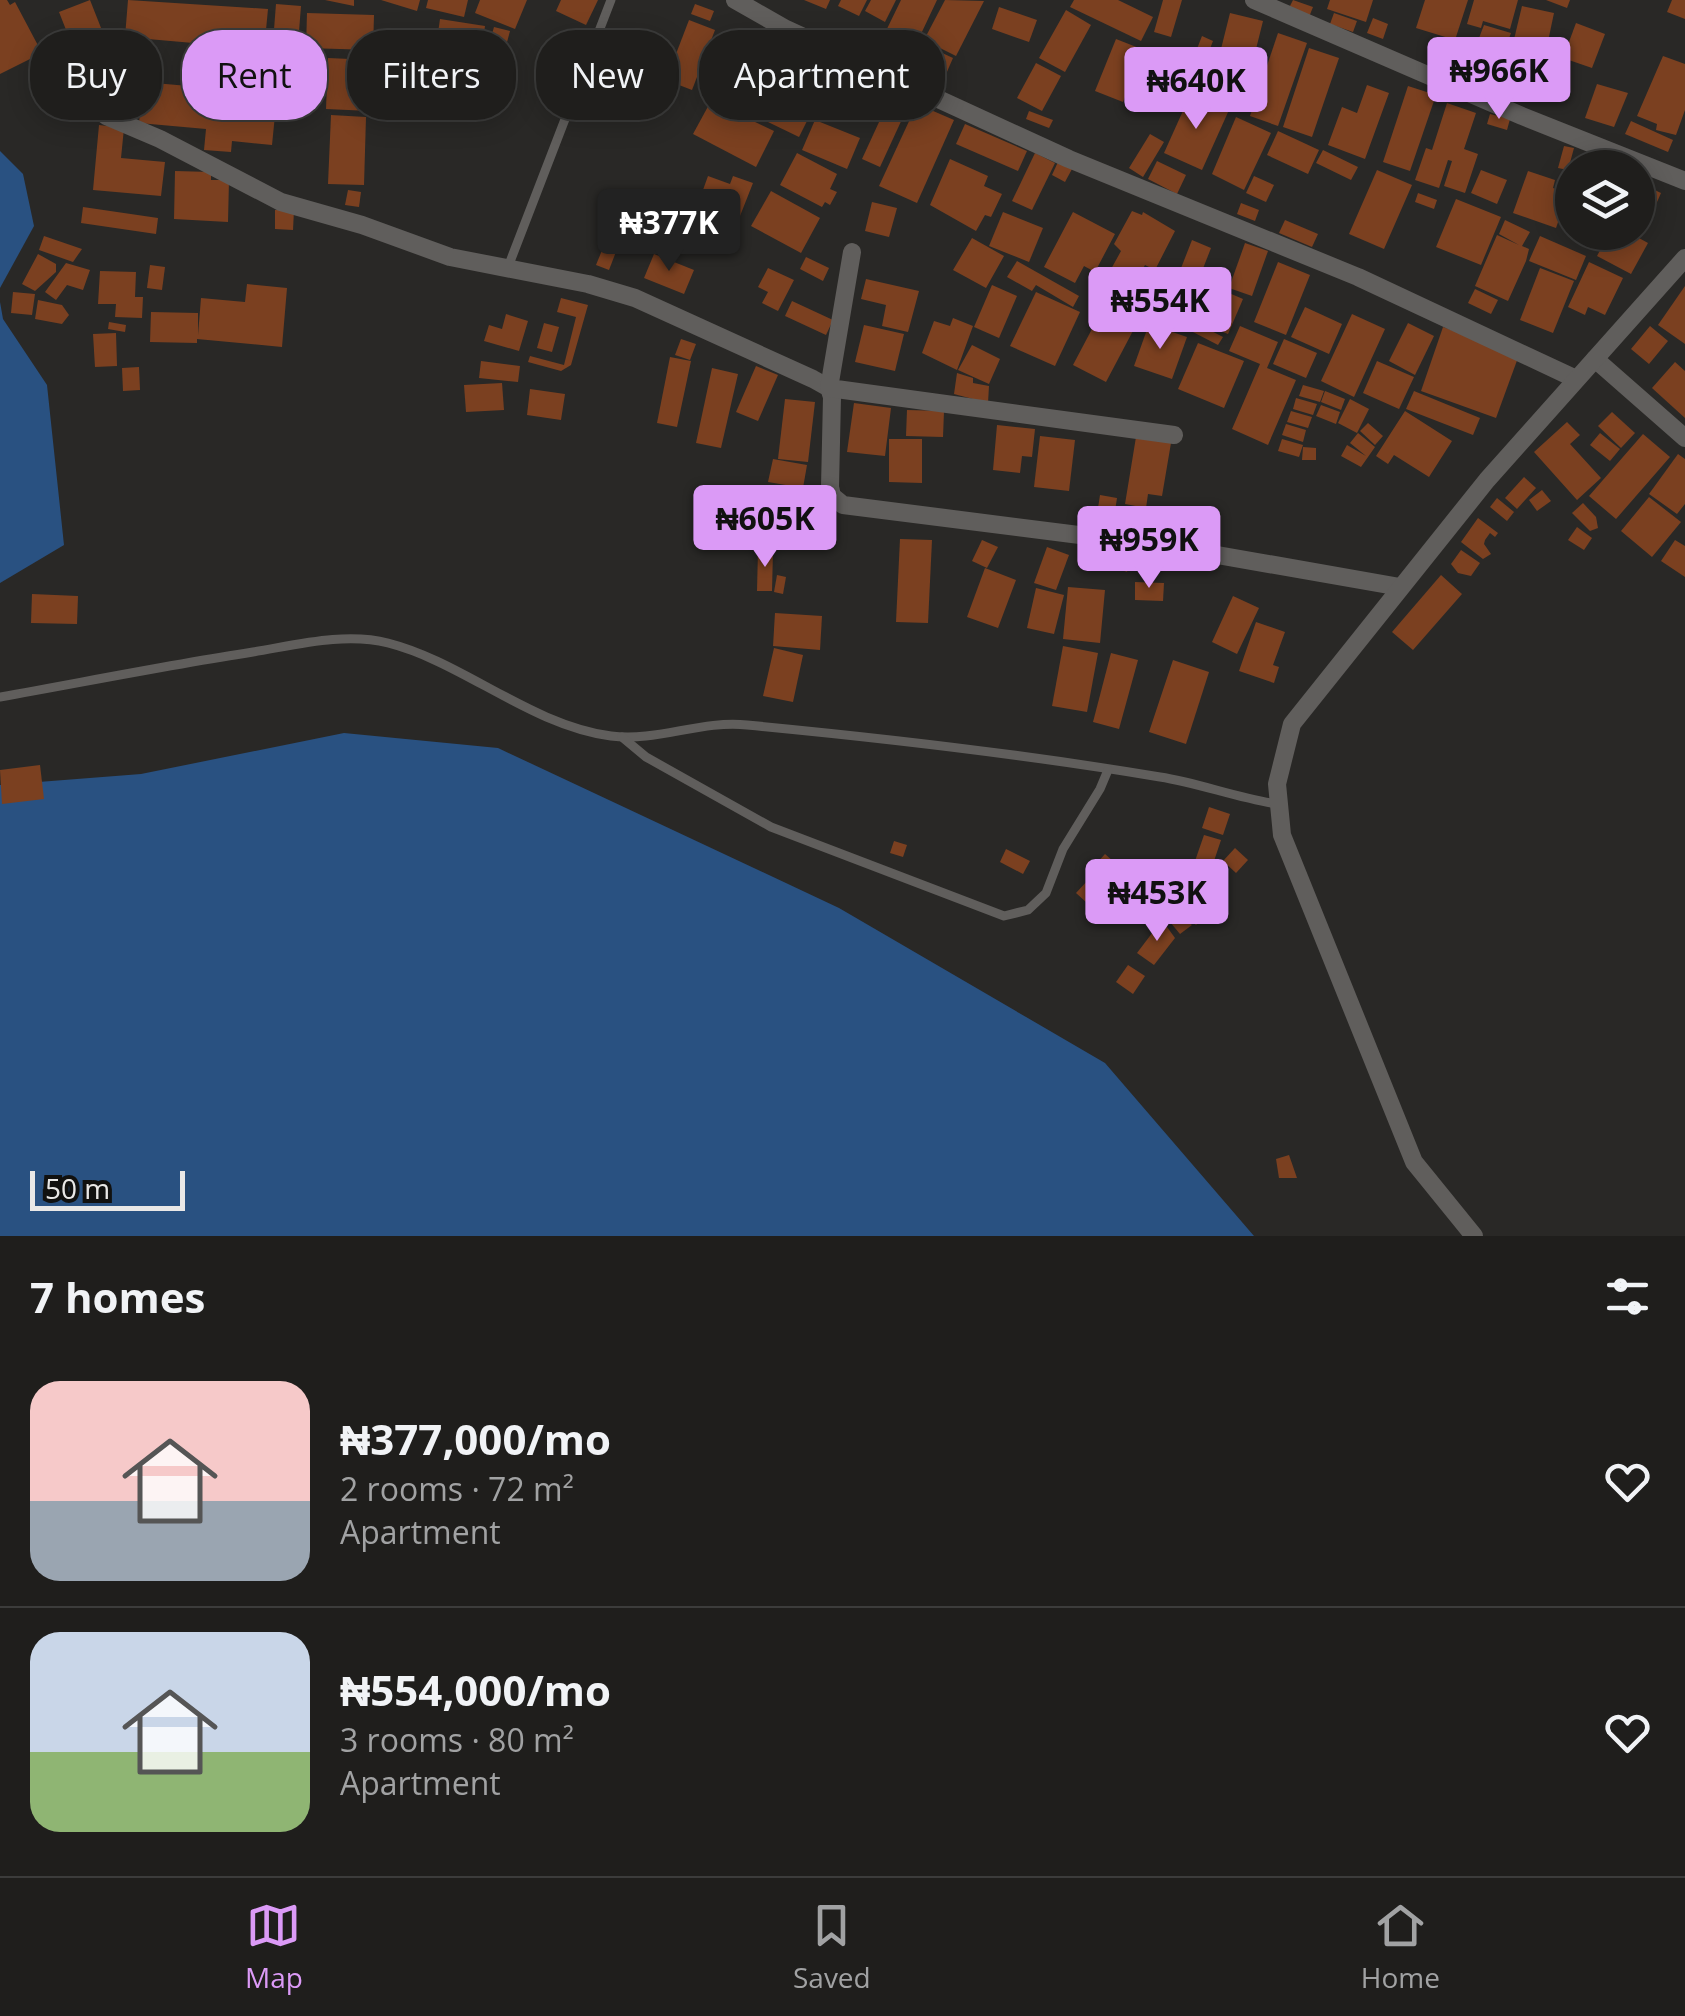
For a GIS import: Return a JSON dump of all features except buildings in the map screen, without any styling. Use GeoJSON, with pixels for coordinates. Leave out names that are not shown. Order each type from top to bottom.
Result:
{"type":"FeatureCollection","features":[{"type":"Feature","properties":{"kind":"street"},"geometry":{"type":"LineString","coordinates":[[736,0],[786,29],[1069,159],[1358,276],[1576,379]]}},
{"type":"Feature","properties":{"kind":"street"},"geometry":{"type":"LineString","coordinates":[[1254,0],[1522,116],[1685,180]]}},
{"type":"Feature","properties":{"kind":"street"},"geometry":{"type":"LineString","coordinates":[[115,120],[282,202],[450,256],[588,284],[635,298],[829,388],[1174,435]]}},
{"type":"Feature","properties":{"kind":"street"},"geometry":{"type":"LineString","coordinates":[[852,252],[829,388],[830,487],[832,496],[843,505],[1166,546],[1400,587]]}},
{"type":"Feature","properties":{"kind":"street"},"geometry":{"type":"LineString","coordinates":[[1474,1236],[1440,1199],[1414,1162],[1282,835],[1278,804],[1280,766],[1292,724],[1400,587],[1487,480],[1685,258]]}},
{"type":"Feature","properties":{"kind":"street"},"geometry":{"type":"LineString","coordinates":[[1595,359],[1685,438]]}},
{"type":"Feature","properties":{"kind":"lane"},"geometry":{"type":"LineString","coordinates":[[507,270],[611,0]]}},
{"type":"Feature","properties":{"kind":"lane"},"geometry":{"type":"LineString","coordinates":[[0,697],[326,640],[386,642],[541,714],[589,731],[622,737],[732,723],[1164,777],[1238,798],[1278,804]]}},
{"type":"Feature","properties":{"kind":"lane"},"geometry":{"type":"LineString","coordinates":[[622,737],[646,757],[771,827],[1004,916],[1028,910],[1046,893],[1063,849],[1108,770]]}},
{"type":"Feature","properties":{"kind":"water"},"geometry":{"type":"Polygon","coordinates":[[[0,151],[23,174],[34,226],[0,288],[0,151]]]}},
{"type":"Feature","properties":{"kind":"water"},"geometry":{"type":"Polygon","coordinates":[[[0,302],[3,319],[47,385],[64,545],[0,583],[0,302]]]}},
{"type":"Feature","properties":{"kind":"water"},"geometry":{"type":"Polygon","coordinates":[[[344,733],[498,748],[839,908],[1105,1063],[1254,1236],[0,1236],[0,785],[141,774],[344,733]]]}}]}
